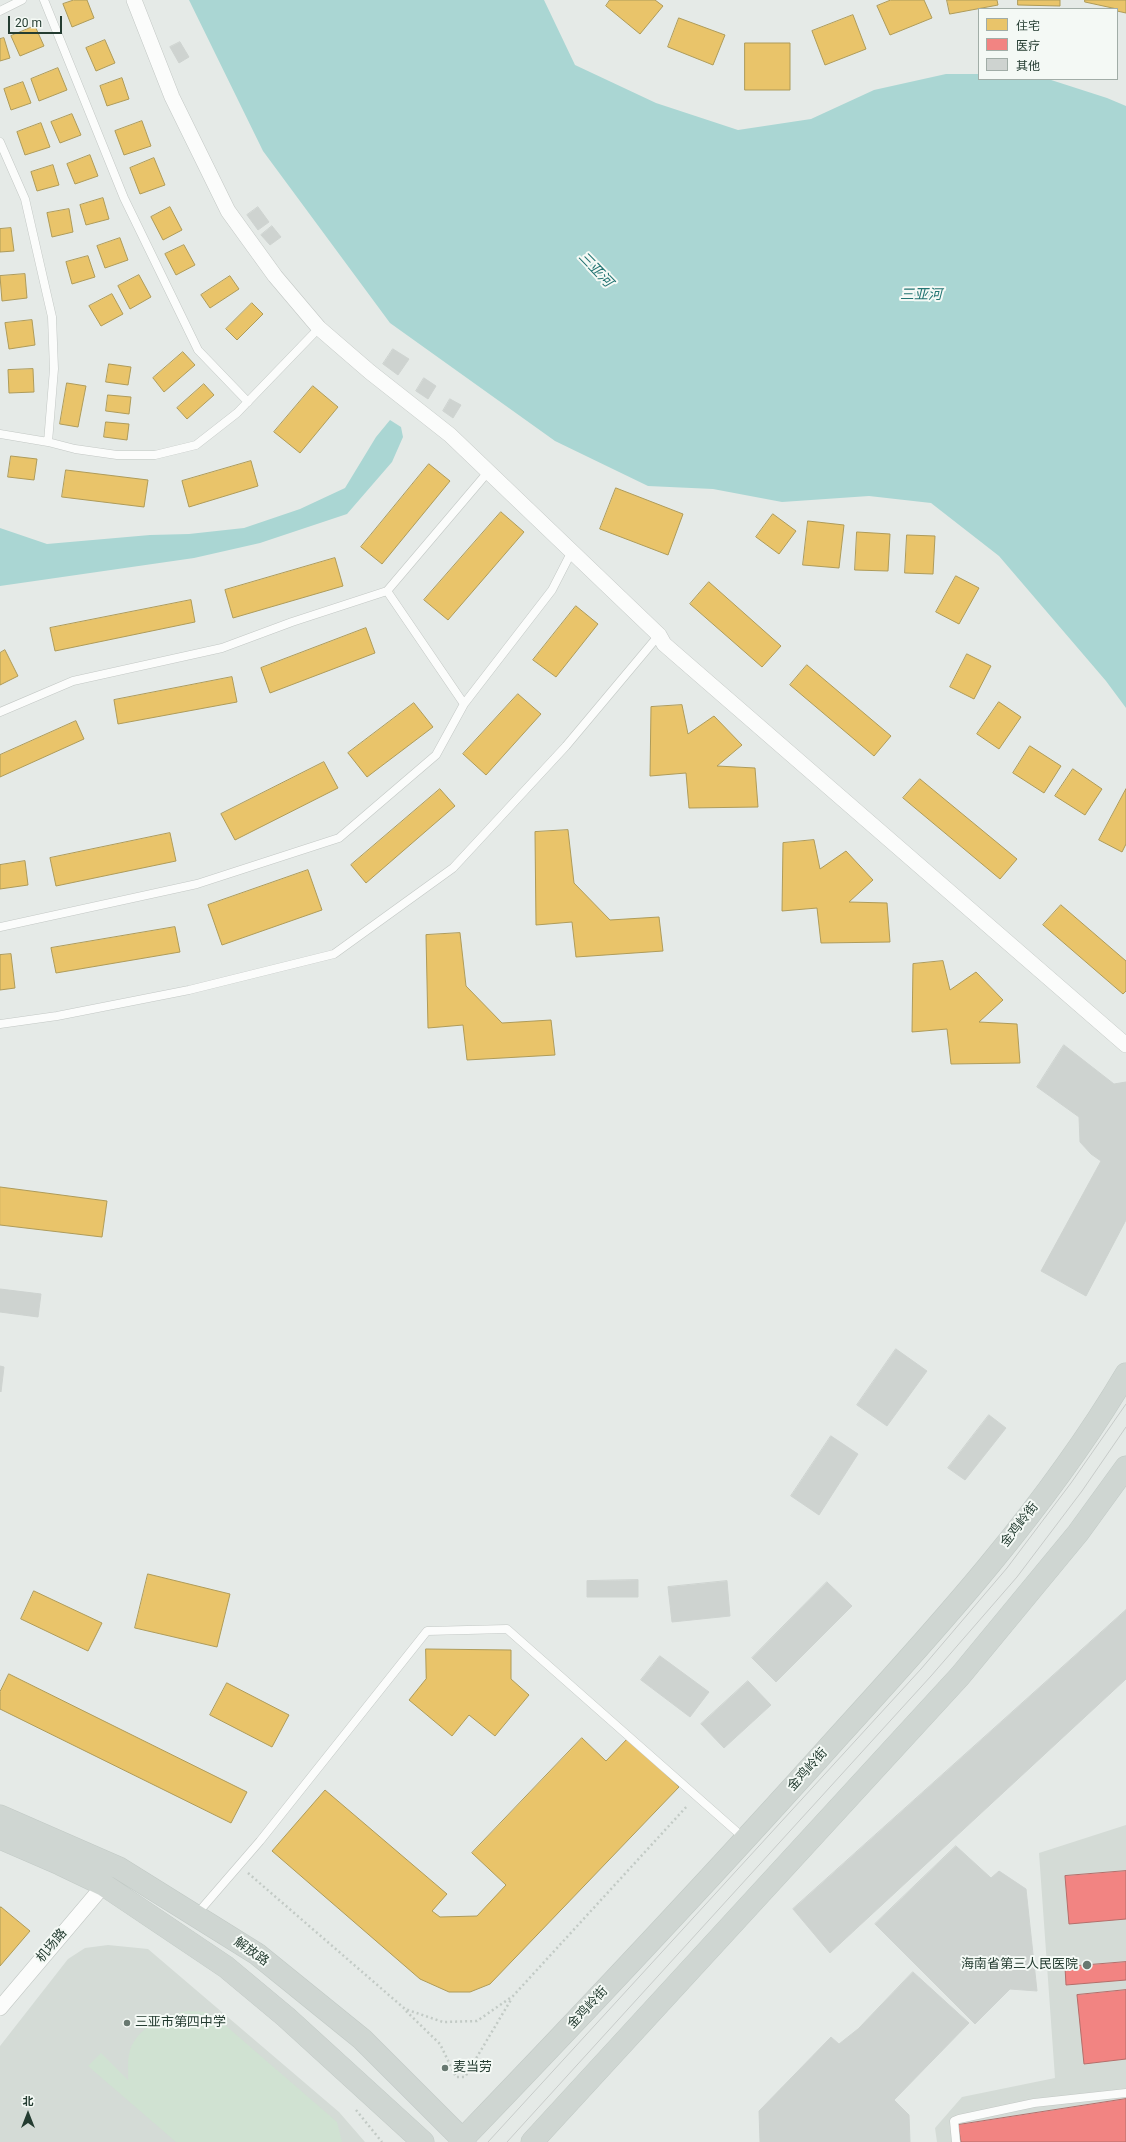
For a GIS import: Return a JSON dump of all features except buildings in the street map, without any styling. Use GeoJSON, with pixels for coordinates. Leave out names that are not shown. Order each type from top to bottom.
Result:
{"type":"FeatureCollection","features":[{"type":"Feature","properties":{"kind":"main road","name":"金鸡岭街"},"geometry":{"type":"LineString","coordinates":[[463,2141],[746,1840],[920,1647],[998,1554],[1069,1461],[1126,1374]]}},
{"type":"Feature","properties":{"kind":"main road"},"geometry":{"type":"LineString","coordinates":[[532,2142],[960,1676],[1078,1533],[1126,1467]]}},
{"type":"Feature","properties":{"kind":"main road","name":"解放路"},"geometry":{"type":"LineString","coordinates":[[0,1816],[119,1868],[257,1954],[362,2039],[463,2141]]}},
{"type":"Feature","properties":{"kind":"main road","name":"解放路"},"geometry":{"type":"LineString","coordinates":[[0,1838],[104,1885],[226,1967],[292,2022],[423,2142]]}},
{"type":"Feature","properties":{"kind":"street"},"geometry":{"type":"LineString","coordinates":[[134,0],[172,97],[228,211],[276,276],[319,328],[370,372],[450,435],[571,553],[659,635],[664,644],[670,650],[1126,1046]]}},
{"type":"Feature","properties":{"kind":"street","name":"机场路"},"geometry":{"type":"LineString","coordinates":[[0,2008],[104,1885]]}},
{"type":"Feature","properties":{"kind":"lane"},"geometry":{"type":"LineString","coordinates":[[0,10],[22,0]]}},
{"type":"Feature","properties":{"kind":"lane"},"geometry":{"type":"LineString","coordinates":[[44,0],[124,198],[195,343],[203,355],[248,402]]}},
{"type":"Feature","properties":{"kind":"lane"},"geometry":{"type":"LineString","coordinates":[[0,142],[25,200],[52,317],[54,369],[48,442]]}},
{"type":"Feature","properties":{"kind":"lane"},"geometry":{"type":"LineString","coordinates":[[0,434],[48,442],[75,449],[117,455],[155,455],[196,445],[237,414],[319,328]]}},
{"type":"Feature","properties":{"kind":"lane"},"geometry":{"type":"LineString","coordinates":[[0,712],[73,681],[222,648],[292,622],[387,591],[488,472]]}},
{"type":"Feature","properties":{"kind":"lane"},"geometry":{"type":"LineString","coordinates":[[0,927],[197,884],[339,838],[436,755],[464,704],[552,590],[571,553]]}},
{"type":"Feature","properties":{"kind":"lane"},"geometry":{"type":"LineString","coordinates":[[387,591],[464,704]]}},
{"type":"Feature","properties":{"kind":"lane"},"geometry":{"type":"LineString","coordinates":[[0,1024],[57,1016],[189,990],[334,954],[453,868],[566,746],[659,635]]}},
{"type":"Feature","properties":{"kind":"lane"},"geometry":{"type":"LineString","coordinates":[[195,1916],[240,1865],[427,1631],[507,1629],[746,1840]]}},
{"type":"Feature","properties":{"kind":"lane"},"geometry":{"type":"LineString","coordinates":[[956,2142],[954,2121],[959,2118],[1034,2103],[1126,2093]]}},
{"type":"Feature","properties":{"kind":"path"},"geometry":{"type":"LineString","coordinates":[[240,1865],[405,2010],[440,2044],[456,2077],[465,2077],[513,1996],[696,1796]]}},
{"type":"Feature","properties":{"kind":"path"},"geometry":{"type":"LineString","coordinates":[[405,2010],[443,2022],[477,2021],[513,1996]]}},
{"type":"Feature","properties":{"kind":"path"},"geometry":{"type":"LineString","coordinates":[[354,2108],[382,2142]]}},
{"type":"Feature","properties":{"kind":"shaded area","name":"海南省第三人民医院"},"geometry":{"type":"Polygon","coordinates":[[[1126,1825],[1126,2142],[937,2142],[935,2128],[962,2097],[1055,2078],[1039,1853],[1126,1825]]]}},
{"type":"Feature","properties":{"kind":"shaded area","name":"三亚市第四中学"},"geometry":{"type":"Polygon","coordinates":[[[108,1945],[148,1949],[339,2112],[365,2142],[0,2142],[0,2046],[68,1959],[85,1948],[108,1945]]]}},
{"type":"Feature","properties":{"kind":"green space"},"geometry":{"type":"Polygon","coordinates":[[[188,2011],[206,2012],[218,2019],[337,2122],[342,2142],[176,2142],[88,2066],[101,2053],[128,2080],[129,2055],[132,2046],[143,2031],[160,2020],[188,2011]]]}},
{"type":"Feature","properties":{"kind":"water","name":"三亚河"},"geometry":{"type":"Polygon","coordinates":[[[189,0],[544,0],[575,65],[656,103],[738,130],[811,119],[874,90],[946,74],[978,74],[978,80],[1051,80],[1107,98],[1126,106],[1126,708],[1106,681],[999,556],[931,503],[869,496],[782,502],[713,489],[648,486],[555,441],[390,323],[263,151],[189,0]]]}},
{"type":"Feature","properties":{"kind":"water"},"geometry":{"type":"Polygon","coordinates":[[[390,420],[401,427],[403,437],[392,462],[347,514],[260,543],[194,558],[0,586],[0,528],[47,544],[150,535],[189,534],[244,528],[300,509],[345,488],[376,437],[390,420]]]}},
{"type":"Feature","properties":{"kind":"tram line"},"geometry":{"type":"LineString","coordinates":[[488,2142],[921,1669],[1007,1568],[1071,1483],[1126,1404]]}},
{"type":"Feature","properties":{"kind":"tram line"},"geometry":{"type":"LineString","coordinates":[[507,2142],[931,1676],[1017,1577],[1082,1491],[1126,1427]]}},
{"type":"Feature","properties":{"kind":"place","name":"海南省第三人民医院"},"geometry":{"type":"Point","coordinates":[1087,1965]}},
{"type":"Feature","properties":{"kind":"place","name":"三亚市第四中学"},"geometry":{"type":"Point","coordinates":[127,2023]}},
{"type":"Feature","properties":{"kind":"place","name":"麦当劳"},"geometry":{"type":"Point","coordinates":[445,2068]}}]}
